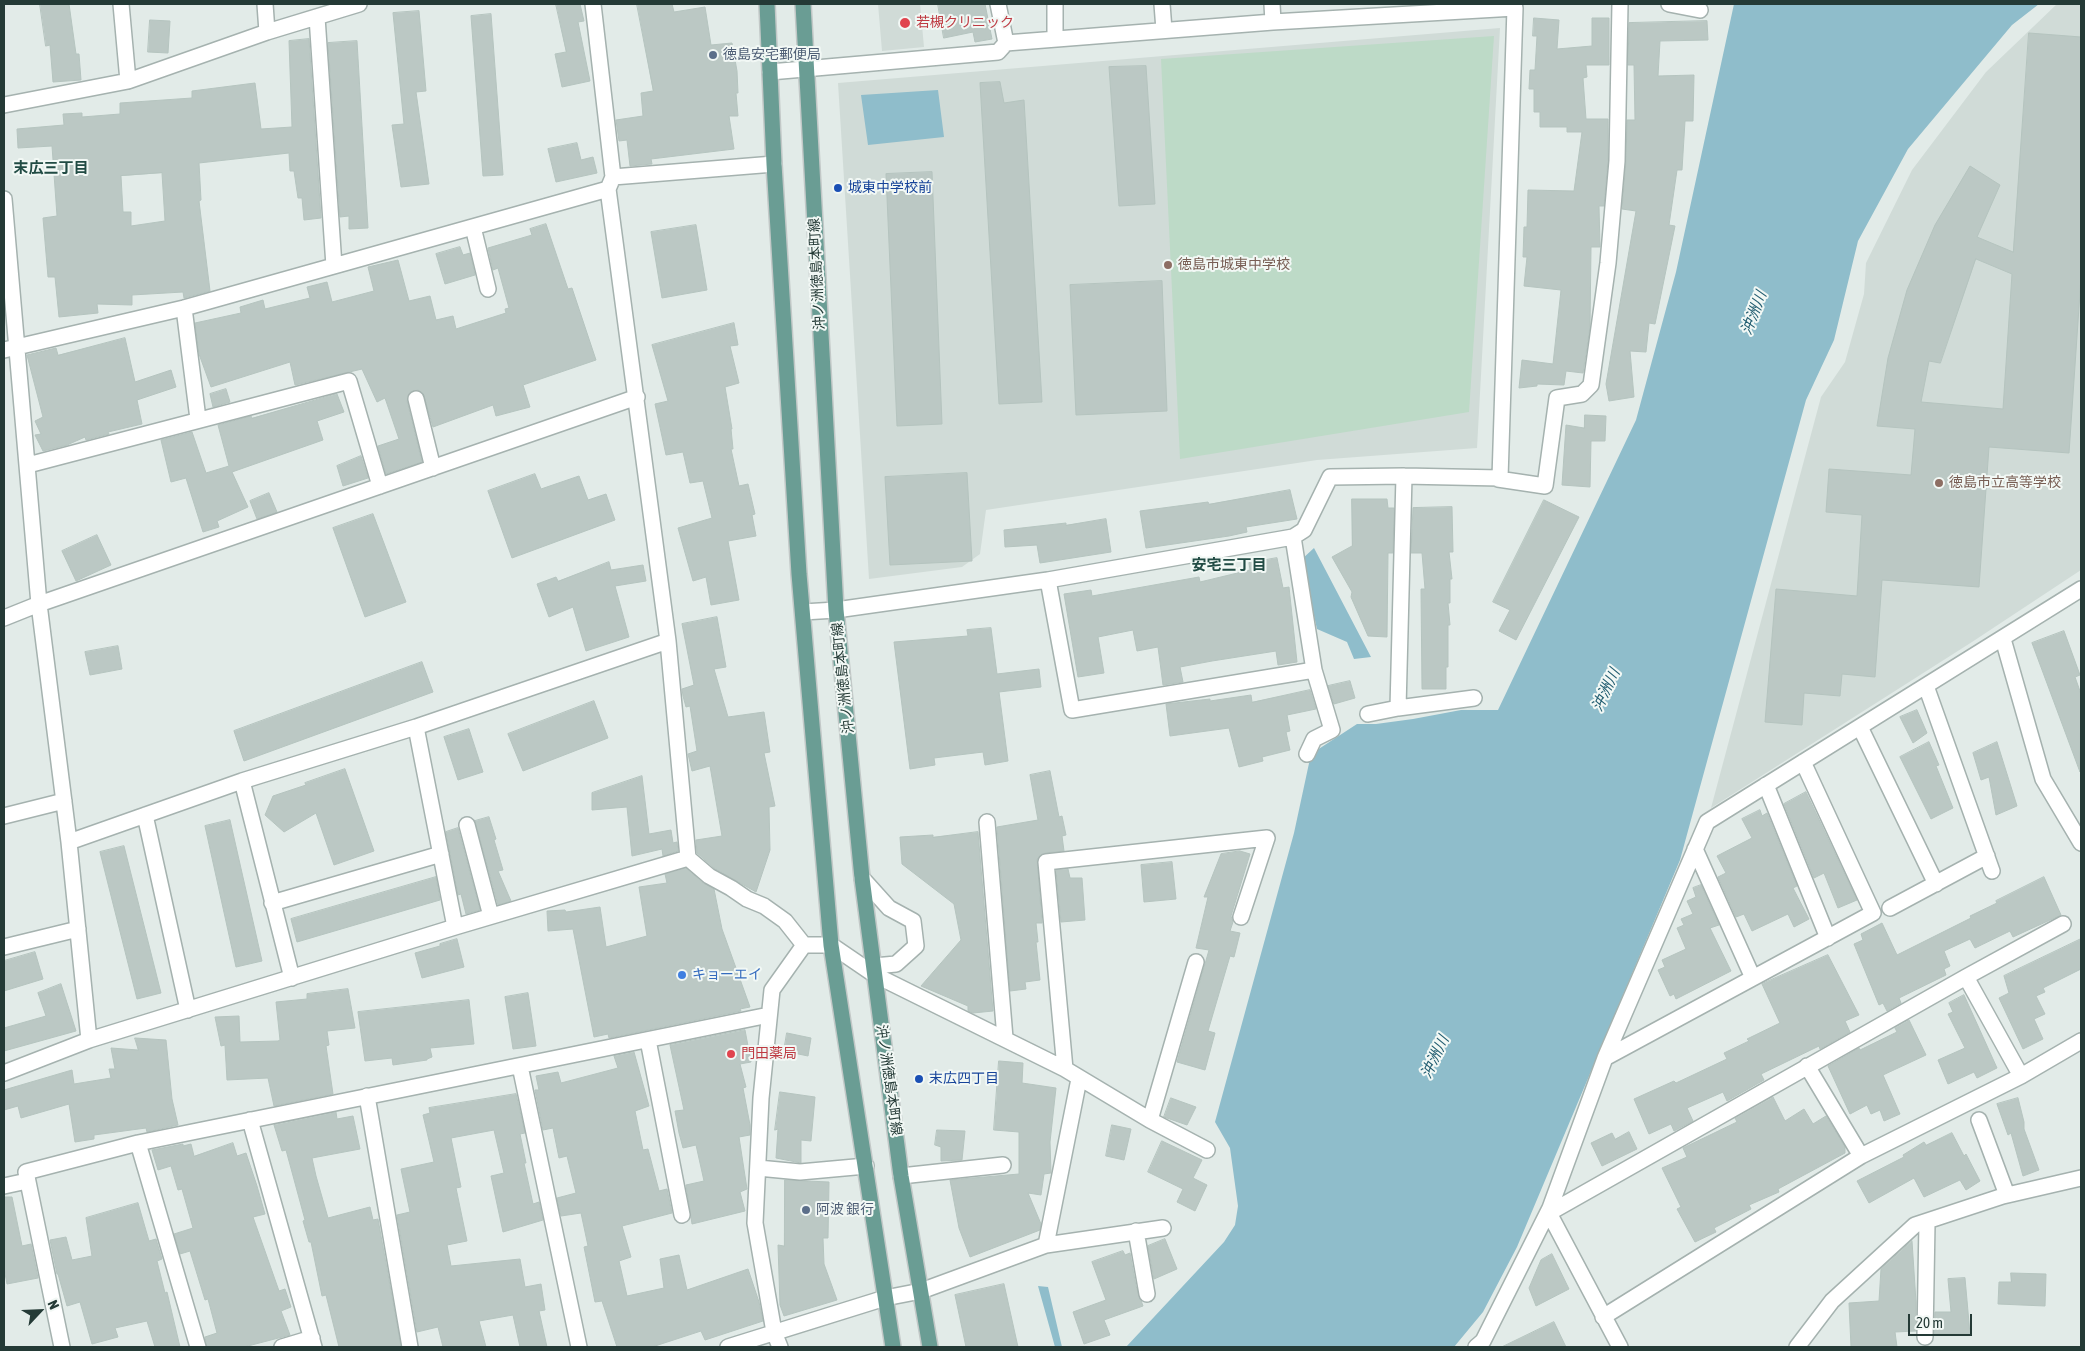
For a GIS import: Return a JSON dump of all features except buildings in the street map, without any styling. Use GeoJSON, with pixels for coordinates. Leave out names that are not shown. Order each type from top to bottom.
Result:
{"type":"FeatureCollection","features":[{"type":"Feature","properties":{"kind":"main road"},"geometry":{"type":"LineString","coordinates":[[767,4],[774,164],[802,612],[831,945],[893,1347]]}},
{"type":"Feature","properties":{"kind":"main road","name":"沖ノ洲徳島本町線"},"geometry":{"type":"LineString","coordinates":[[803,4],[836,610],[862,878],[902,1176],[930,1347]]}},
{"type":"Feature","properties":{"kind":"street"},"geometry":{"type":"LineString","coordinates":[[121,4],[128,81]]}},
{"type":"Feature","properties":{"kind":"street"},"geometry":{"type":"LineString","coordinates":[[265,4],[267,32]]}},
{"type":"Feature","properties":{"kind":"street"},"geometry":{"type":"LineString","coordinates":[[4,106],[128,81],[267,32],[359,4]]}},
{"type":"Feature","properties":{"kind":"street"},"geometry":{"type":"LineString","coordinates":[[593,4],[610,183],[668,641],[688,858],[709,876],[732,888],[747,900],[764,906],[784,921],[804,945]]}},
{"type":"Feature","properties":{"kind":"street"},"geometry":{"type":"LineString","coordinates":[[998,4],[1006,43]]}},
{"type":"Feature","properties":{"kind":"street"},"geometry":{"type":"LineString","coordinates":[[1055,4],[1055,39]]}},
{"type":"Feature","properties":{"kind":"street"},"geometry":{"type":"LineString","coordinates":[[1162,4],[1164,30]]}},
{"type":"Feature","properties":{"kind":"street"},"geometry":{"type":"LineString","coordinates":[[1272,4],[1273,22]]}},
{"type":"Feature","properties":{"kind":"street"},"geometry":{"type":"LineString","coordinates":[[802,612],[836,610],[1048,580],[1293,537],[1304,530],[1330,477],[1499,478],[1545,486],[1557,398],[1582,394],[1591,385],[1608,263],[1617,161],[1620,4]]}},
{"type":"Feature","properties":{"kind":"street"},"geometry":{"type":"LineString","coordinates":[[1669,4],[1700,10]]}},
{"type":"Feature","properties":{"kind":"street"},"geometry":{"type":"LineString","coordinates":[[770,72],[998,52],[1006,43],[1273,22],[1370,10],[1518,6],[1499,478]]}},
{"type":"Feature","properties":{"kind":"street"},"geometry":{"type":"LineString","coordinates":[[317,16],[334,266]]}},
{"type":"Feature","properties":{"kind":"street"},"geometry":{"type":"LineString","coordinates":[[11,348],[184,308],[473,227],[610,183],[774,164]]}},
{"type":"Feature","properties":{"kind":"street"},"geometry":{"type":"LineString","coordinates":[[4,199],[11,348],[28,464],[39,604],[64,801],[89,1040]]}},
{"type":"Feature","properties":{"kind":"street"},"geometry":{"type":"LineString","coordinates":[[473,227],[488,289]]}},
{"type":"Feature","properties":{"kind":"street"},"geometry":{"type":"LineString","coordinates":[[184,308],[198,419]]}},
{"type":"Feature","properties":{"kind":"street"},"geometry":{"type":"LineString","coordinates":[[28,464],[349,381],[380,486]]}},
{"type":"Feature","properties":{"kind":"street"},"geometry":{"type":"LineString","coordinates":[[4,618],[39,604],[637,397]]}},
{"type":"Feature","properties":{"kind":"street"},"geometry":{"type":"LineString","coordinates":[[416,399],[433,468]]}},
{"type":"Feature","properties":{"kind":"street"},"geometry":{"type":"LineString","coordinates":[[1398,708],[1404,476]]}},
{"type":"Feature","properties":{"kind":"street"},"geometry":{"type":"LineString","coordinates":[[1293,537],[1314,670],[1332,730],[1314,739],[1307,754]]}},
{"type":"Feature","properties":{"kind":"street"},"geometry":{"type":"LineString","coordinates":[[1048,580],[1072,710],[1314,670]]}},
{"type":"Feature","properties":{"kind":"street"},"geometry":{"type":"LineString","coordinates":[[1482,1345],[1550,1210],[1605,1058],[1707,822],[2081,589]]}},
{"type":"Feature","properties":{"kind":"street"},"geometry":{"type":"LineString","coordinates":[[2003,639],[2043,779],[2081,843]]}},
{"type":"Feature","properties":{"kind":"street"},"geometry":{"type":"LineString","coordinates":[[68,842],[242,781],[416,727],[668,641]]}},
{"type":"Feature","properties":{"kind":"street"},"geometry":{"type":"LineString","coordinates":[[1926,686],[1992,872]]}},
{"type":"Feature","properties":{"kind":"street"},"geometry":{"type":"LineString","coordinates":[[1368,714],[1474,698]]}},
{"type":"Feature","properties":{"kind":"street"},"geometry":{"type":"LineString","coordinates":[[416,727],[455,927]]}},
{"type":"Feature","properties":{"kind":"street"},"geometry":{"type":"LineString","coordinates":[[1860,727],[1936,884]]}},
{"type":"Feature","properties":{"kind":"street"},"geometry":{"type":"LineString","coordinates":[[1605,1058],[1873,913],[1803,762]]}},
{"type":"Feature","properties":{"kind":"street"},"geometry":{"type":"LineString","coordinates":[[242,781],[292,978]]}},
{"type":"Feature","properties":{"kind":"street"},"geometry":{"type":"LineString","coordinates":[[1766,785],[1828,938]]}},
{"type":"Feature","properties":{"kind":"street"},"geometry":{"type":"LineString","coordinates":[[4,816],[64,801]]}},
{"type":"Feature","properties":{"kind":"street"},"geometry":{"type":"LineString","coordinates":[[145,815],[188,1010]]}},
{"type":"Feature","properties":{"kind":"street"},"geometry":{"type":"LineString","coordinates":[[987,822],[1006,1038]]}},
{"type":"Feature","properties":{"kind":"street"},"geometry":{"type":"LineString","coordinates":[[467,825],[491,916]]}},
{"type":"Feature","properties":{"kind":"street"},"geometry":{"type":"LineString","coordinates":[[1065,1069],[1046,862],[1267,838],[1241,918]]}},
{"type":"Feature","properties":{"kind":"street"},"geometry":{"type":"LineString","coordinates":[[1695,849],[1753,978]]}},
{"type":"Feature","properties":{"kind":"street"},"geometry":{"type":"LineString","coordinates":[[272,903],[441,854]]}},
{"type":"Feature","properties":{"kind":"street"},"geometry":{"type":"LineString","coordinates":[[1890,908],[1987,856]]}},
{"type":"Feature","properties":{"kind":"street"},"geometry":{"type":"LineString","coordinates":[[4,1073],[89,1040],[491,916],[688,858]]}},
{"type":"Feature","properties":{"kind":"street"},"geometry":{"type":"LineString","coordinates":[[862,878],[889,908],[914,921],[916,946],[896,964],[874,971]]}},
{"type":"Feature","properties":{"kind":"street"},"geometry":{"type":"LineString","coordinates":[[1550,1210],[2063,924]]}},
{"type":"Feature","properties":{"kind":"street"},"geometry":{"type":"LineString","coordinates":[[4,947],[78,929]]}},
{"type":"Feature","properties":{"kind":"street"},"geometry":{"type":"LineString","coordinates":[[804,945],[831,945],[874,971],[1065,1069],[1150,1120],[1207,1150]]}},
{"type":"Feature","properties":{"kind":"street"},"geometry":{"type":"LineString","coordinates":[[780,1347],[774,1332],[755,1223],[761,1098],[772,990],[804,945]]}},
{"type":"Feature","properties":{"kind":"street"},"geometry":{"type":"LineString","coordinates":[[1150,1120],[1196,962]]}},
{"type":"Feature","properties":{"kind":"street"},"geometry":{"type":"LineString","coordinates":[[1966,977],[2021,1076]]}},
{"type":"Feature","properties":{"kind":"street"},"geometry":{"type":"LineString","coordinates":[[62,1347],[26,1172],[138,1143],[769,1016]]}},
{"type":"Feature","properties":{"kind":"street"},"geometry":{"type":"LineString","coordinates":[[648,1040],[682,1215]]}},
{"type":"Feature","properties":{"kind":"street"},"geometry":{"type":"LineString","coordinates":[[1603,1317],[1861,1156],[2021,1076],[2081,1041]]}},
{"type":"Feature","properties":{"kind":"street"},"geometry":{"type":"LineString","coordinates":[[520,1066],[579,1347]]}},
{"type":"Feature","properties":{"kind":"street"},"geometry":{"type":"LineString","coordinates":[[1807,1066],[1861,1156]]}},
{"type":"Feature","properties":{"kind":"street"},"geometry":{"type":"LineString","coordinates":[[1046,1245],[1079,1079]]}},
{"type":"Feature","properties":{"kind":"street"},"geometry":{"type":"LineString","coordinates":[[367,1096],[410,1347]]}},
{"type":"Feature","properties":{"kind":"street"},"geometry":{"type":"LineString","coordinates":[[250,1120],[313,1343],[282,1347]]}},
{"type":"Feature","properties":{"kind":"street"},"geometry":{"type":"LineString","coordinates":[[1979,1120],[2007,1195]]}},
{"type":"Feature","properties":{"kind":"street"},"geometry":{"type":"LineString","coordinates":[[138,1143],[198,1347]]}},
{"type":"Feature","properties":{"kind":"street"},"geometry":{"type":"LineString","coordinates":[[902,1176],[1003,1165]]}},
{"type":"Feature","properties":{"kind":"street"},"geometry":{"type":"LineString","coordinates":[[758,1168],[800,1172],[866,1166]]}},
{"type":"Feature","properties":{"kind":"street"},"geometry":{"type":"LineString","coordinates":[[1797,1347],[1832,1301],[1916,1225],[2007,1195],[2081,1178]]}},
{"type":"Feature","properties":{"kind":"street"},"geometry":{"type":"LineString","coordinates":[[4,1186],[28,1181]]}},
{"type":"Feature","properties":{"kind":"street"},"geometry":{"type":"LineString","coordinates":[[1550,1210],[1620,1347]]}},
{"type":"Feature","properties":{"kind":"street"},"geometry":{"type":"LineString","coordinates":[[1925,1337],[1927,1222]]}},
{"type":"Feature","properties":{"kind":"street"},"geometry":{"type":"LineString","coordinates":[[728,1347],[885,1298],[921,1291],[1046,1245],[1163,1228]]}},
{"type":"Feature","properties":{"kind":"street"},"geometry":{"type":"LineString","coordinates":[[1136,1231],[1147,1294]]}},
{"type":"Feature","properties":{"kind":"shaded area"},"geometry":{"type":"Polygon","coordinates":[[[878,4],[920,4],[924,47],[882,51],[878,4]]]}},
{"type":"Feature","properties":{"kind":"shaded area","name":"徳島市立高等学校"},"geometry":{"type":"Polygon","coordinates":[[[2057,4],[2081,4],[2081,570],[1972,642],[1711,808],[1821,397],[1845,362],[1864,294],[1866,263],[1912,170],[1986,72],[2057,4]]]}},
{"type":"Feature","properties":{"kind":"shaded area","name":"徳島市城東中学校"},"geometry":{"type":"Polygon","coordinates":[[[1500,28],[1477,448],[1317,460],[986,510],[980,554],[962,567],[869,579],[838,83],[1500,28]]]}},
{"type":"Feature","properties":{"kind":"green space"},"geometry":{"type":"Polygon","coordinates":[[[1494,36],[1469,412],[1180,459],[1161,59],[1494,36]]]}},
{"type":"Feature","properties":{"kind":"water","name":"沖洲川"},"geometry":{"type":"Polygon","coordinates":[[[1734,4],[2039,4],[2012,25],[1908,149],[1858,241],[1834,340],[1806,400],[1680,860],[1517,1247],[1483,1312],[1454,1347],[1126,1347],[1224,1242],[1235,1225],[1238,1206],[1230,1148],[1215,1122],[1294,833],[1311,754],[1357,724],[1376,724],[1461,710],[1498,710],[1636,420],[1676,272],[1734,4]]]}},
{"type":"Feature","properties":{"kind":"water"},"geometry":{"type":"Polygon","coordinates":[[[938,90],[944,137],[868,145],[861,95],[938,90]]]}},
{"type":"Feature","properties":{"kind":"water"},"geometry":{"type":"Polygon","coordinates":[[[1314,548],[1371,657],[1354,659],[1347,642],[1317,629],[1301,560],[1314,548]]]}},
{"type":"Feature","properties":{"kind":"water"},"geometry":{"type":"Polygon","coordinates":[[[1038,1286],[1048,1287],[1062,1347],[1055,1347],[1038,1286]]]}},
{"type":"Feature","properties":{"kind":"place","name":"若槻クリニック"},"geometry":{"type":"Point","coordinates":[905,23]}},
{"type":"Feature","properties":{"kind":"place","name":"徳島安宅郵便局"},"geometry":{"type":"Point","coordinates":[713,55]}},
{"type":"Feature","properties":{"kind":"place","name":"城東中学校前"},"geometry":{"type":"Point","coordinates":[838,188]}},
{"type":"Feature","properties":{"kind":"place","name":"徳島市城東中学校"},"geometry":{"type":"Point","coordinates":[1168,265]}},
{"type":"Feature","properties":{"kind":"place","name":"徳島市立高等学校"},"geometry":{"type":"Point","coordinates":[1939,483]}},
{"type":"Feature","properties":{"kind":"place","name":"キョーエイ"},"geometry":{"type":"Point","coordinates":[682,975]}},
{"type":"Feature","properties":{"kind":"place","name":"門田薬局"},"geometry":{"type":"Point","coordinates":[731,1054]}},
{"type":"Feature","properties":{"kind":"place","name":"末広四丁目"},"geometry":{"type":"Point","coordinates":[919,1079]}},
{"type":"Feature","properties":{"kind":"place","name":"阿波 銀行"},"geometry":{"type":"Point","coordinates":[806,1210]}},
{"type":"Feature","properties":{"kind":"district","name":"末広三丁目"},"geometry":{"type":"Point","coordinates":[51,168]}},
{"type":"Feature","properties":{"kind":"district","name":"安宅三丁目"},"geometry":{"type":"Point","coordinates":[1229,565]}}]}
